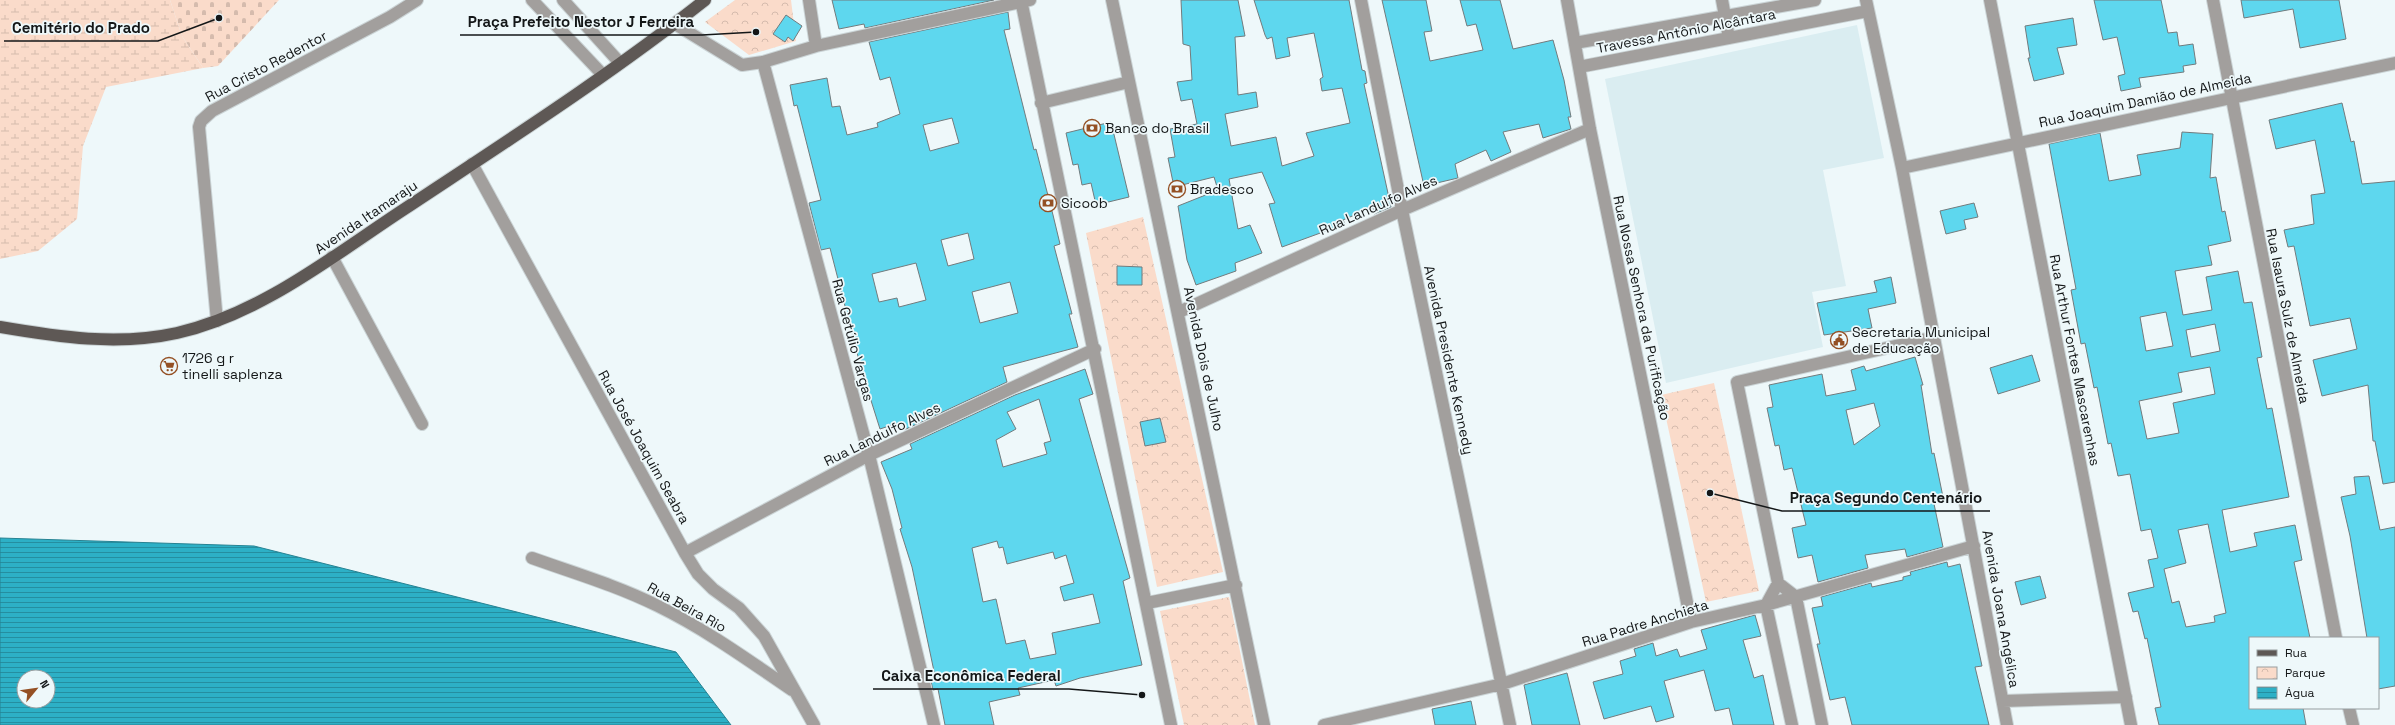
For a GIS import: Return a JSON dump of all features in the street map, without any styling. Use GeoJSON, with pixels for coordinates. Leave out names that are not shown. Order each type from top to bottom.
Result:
{"type":"FeatureCollection","features":[{"type":"Feature","properties":{"kind":"main road","name":"Avenida Itamaraju"},"geometry":{"type":"LineString","coordinates":[[0,327],[62,338],[119,340],[176,333],[217,321],[251,306],[296,281],[472,164],[603,75],[705,0]]}},
{"type":"Feature","properties":{"kind":"street","name":"Rua Cristo Redentor"},"geometry":{"type":"LineString","coordinates":[[217,321],[199,127],[201,121],[212,111],[390,17],[417,0]]}},
{"type":"Feature","properties":{"kind":"street"},"geometry":{"type":"LineString","coordinates":[[532,0],[603,75]]}},
{"type":"Feature","properties":{"kind":"street"},"geometry":{"type":"LineString","coordinates":[[563,0],[620,63]]}},
{"type":"Feature","properties":{"kind":"street"},"geometry":{"type":"LineString","coordinates":[[809,0],[816,46]]}},
{"type":"Feature","properties":{"kind":"street"},"geometry":{"type":"LineString","coordinates":[[674,24],[742,65],[763,62],[816,46],[1024,0],[1041,103],[1095,349],[1171,725]]}},
{"type":"Feature","properties":{"kind":"street","name":"Avenida Dois de Julho"},"geometry":{"type":"LineString","coordinates":[[1112,0],[1179,312],[1264,725]]}},
{"type":"Feature","properties":{"kind":"street","name":"Avenida Presidente Kennedy"},"geometry":{"type":"LineString","coordinates":[[1361,0],[1402,210],[1510,725]]}},
{"type":"Feature","properties":{"kind":"street","name":"Rua Nossa Senhora da Purificação"},"geometry":{"type":"LineString","coordinates":[[1567,0],[1590,129],[1691,622]]}},
{"type":"Feature","properties":{"kind":"street"},"geometry":{"type":"LineString","coordinates":[[1722,0],[1729,38]]}},
{"type":"Feature","properties":{"kind":"street","name":"Travessa Antônio Alcântara"},"geometry":{"type":"LineString","coordinates":[[1575,43],[1815,0]]}},
{"type":"Feature","properties":{"kind":"street","name":"Rua Arthur Fontes Mascarenhas"},"geometry":{"type":"LineString","coordinates":[[1990,0],[2131,725]]}},
{"type":"Feature","properties":{"kind":"street","name":"Rua Isaura Sulz de Almeida"},"geometry":{"type":"LineString","coordinates":[[2213,0],[2336,637]]}},
{"type":"Feature","properties":{"kind":"street","name":"Travessa Antônio Alcântara"},"geometry":{"type":"LineString","coordinates":[[1579,67],[1729,38],[1867,6]]}},
{"type":"Feature","properties":{"kind":"street","name":"Avenida Joana Angélica"},"geometry":{"type":"LineString","coordinates":[[1867,6],[1902,168],[1935,337],[2007,725]]}},
{"type":"Feature","properties":{"kind":"street","name":"Rua Getúlio Vargas"},"geometry":{"type":"LineString","coordinates":[[763,62],[869,455],[934,725]]}},
{"type":"Feature","properties":{"kind":"street","name":"Rua Joaquim Damião de Almeida"},"geometry":{"type":"LineString","coordinates":[[1902,168],[2017,142],[2395,63]]}},
{"type":"Feature","properties":{"kind":"street"},"geometry":{"type":"LineString","coordinates":[[1041,103],[1129,82]]}},
{"type":"Feature","properties":{"kind":"street","name":"Rua Landulfo Alves"},"geometry":{"type":"LineString","coordinates":[[1179,312],[1402,210],[1590,129]]}},
{"type":"Feature","properties":{"kind":"street","name":"Rua José Joaquim Seabra"},"geometry":{"type":"LineString","coordinates":[[472,164],[685,553],[698,574],[713,589],[739,608],[760,630],[814,725]]}},
{"type":"Feature","properties":{"kind":"street"},"geometry":{"type":"LineString","coordinates":[[332,257],[422,424]]}},
{"type":"Feature","properties":{"kind":"street"},"geometry":{"type":"LineString","coordinates":[[1822,725],[1796,597],[1778,583],[1736,382],[1935,337]]}},
{"type":"Feature","properties":{"kind":"street","name":"Rua Landulfo Alves"},"geometry":{"type":"LineString","coordinates":[[685,553],[869,455],[1095,349]]}},
{"type":"Feature","properties":{"kind":"street","name":"Rua Padre Anchieta"},"geometry":{"type":"LineString","coordinates":[[1324,725],[1502,684],[1691,622],[1796,597],[1974,546]]}},
{"type":"Feature","properties":{"kind":"street","name":"Rua Beira Rio"},"geometry":{"type":"LineString","coordinates":[[532,558],[601,582],[657,605],[738,654],[795,692]]}},
{"type":"Feature","properties":{"kind":"street"},"geometry":{"type":"LineString","coordinates":[[1778,583],[1766,605],[1792,725]]}},
{"type":"Feature","properties":{"kind":"street"},"geometry":{"type":"LineString","coordinates":[[1147,603],[1236,585]]}},
{"type":"Feature","properties":{"kind":"street"},"geometry":{"type":"LineString","coordinates":[[2003,701],[2126,697]]}},
{"type":"Feature","properties":{"kind":"street"},"geometry":{"type":"LineString","coordinates":[[2349,709],[2352,725]]}},
{"type":"Feature","properties":{"kind":"shaded area"},"geometry":{"type":"Polygon","coordinates":[[[1857,25],[1884,158],[1823,170],[1846,286],[1812,292],[1823,347],[1666,383],[1605,79],[1857,25]]]}},
{"type":"Feature","properties":{"kind":"green space"},"geometry":{"type":"Polygon","coordinates":[[[0,0],[170,0],[182,36],[203,68],[106,87],[83,146],[77,219],[38,251],[0,259],[0,0]]]}},
{"type":"Feature","properties":{"kind":"green space"},"geometry":{"type":"Polygon","coordinates":[[[170,0],[279,0],[218,66],[203,68],[182,36],[170,0]]]}},
{"type":"Feature","properties":{"kind":"green space"},"geometry":{"type":"Polygon","coordinates":[[[735,0],[791,0],[796,41],[749,55],[705,22],[735,0]]]}},
{"type":"Feature","properties":{"kind":"green space"},"geometry":{"type":"Polygon","coordinates":[[[1143,217],[1223,572],[1157,587],[1086,233],[1143,217]]]}},
{"type":"Feature","properties":{"kind":"green space"},"geometry":{"type":"Polygon","coordinates":[[[1714,383],[1759,591],[1706,602],[1661,395],[1714,383]]]}},
{"type":"Feature","properties":{"kind":"green space"},"geometry":{"type":"Polygon","coordinates":[[[1229,597],[1255,725],[1184,725],[1160,611],[1229,597]]]}},
{"type":"Feature","properties":{"kind":"water"},"geometry":{"type":"Polygon","coordinates":[[[0,538],[254,546],[676,652],[731,725],[0,725],[0,538]]]}},
{"type":"Feature","properties":{"kind":"building"},"geometry":{"type":"Polygon","coordinates":[[[832,0],[994,0],[865,28],[864,24],[839,29],[832,0]]]}},
{"type":"Feature","properties":{"kind":"building"},"geometry":{"type":"Polygon","coordinates":[[[1181,0],[1238,0],[1245,36],[1235,37],[1238,95],[1256,92],[1258,107],[1225,114],[1231,146],[1276,137],[1282,166],[1314,156],[1306,133],[1350,123],[1342,88],[1322,91],[1320,79],[1323,77],[1314,33],[1287,38],[1290,56],[1276,59],[1272,37],[1267,39],[1265,35],[1254,0],[1349,0],[1362,70],[1365,71],[1367,83],[1364,84],[1391,207],[1374,214],[1373,207],[1343,220],[1345,224],[1282,247],[1269,204],[1275,203],[1262,172],[1229,179],[1238,229],[1250,225],[1262,253],[1235,263],[1236,271],[1196,285],[1187,260],[1178,206],[1218,190],[1214,177],[1174,187],[1168,158],[1175,157],[1170,129],[1197,124],[1192,99],[1181,101],[1177,82],[1192,80],[1190,46],[1183,44],[1181,0]]]}},
{"type":"Feature","properties":{"kind":"building"},"geometry":{"type":"Polygon","coordinates":[[[1382,0],[1426,0],[1432,31],[1424,32],[1430,61],[1483,50],[1476,24],[1467,26],[1460,0],[1500,0],[1513,49],[1553,40],[1564,80],[1571,117],[1568,117],[1571,129],[1543,138],[1539,124],[1503,132],[1511,152],[1491,161],[1486,150],[1455,164],[1458,178],[1424,186],[1382,0]]]}},
{"type":"Feature","properties":{"kind":"building"},"geometry":{"type":"Polygon","coordinates":[[[2094,0],[2161,0],[2168,33],[2177,32],[2179,46],[2193,44],[2196,64],[2183,66],[2184,72],[2139,78],[2141,87],[2121,91],[2118,76],[2125,74],[2117,37],[2103,40],[2094,0]]]}},
{"type":"Feature","properties":{"kind":"building"},"geometry":{"type":"Polygon","coordinates":[[[2241,0],[2339,0],[2346,39],[2300,48],[2293,9],[2244,18],[2241,0]]]}},
{"type":"Feature","properties":{"kind":"building"},"geometry":{"type":"Polygon","coordinates":[[[1008,12],[1010,29],[1004,30],[1034,150],[1036,149],[1060,244],[1054,246],[1072,314],[1069,314],[1078,347],[1003,367],[1007,382],[904,430],[901,422],[880,429],[862,372],[830,248],[821,250],[809,203],[821,200],[797,105],[794,106],[790,85],[827,78],[832,107],[840,106],[847,135],[878,127],[877,123],[900,114],[890,77],[880,80],[869,42],[1008,12]],[[952,118],[923,125],[930,151],[959,143],[952,118]],[[968,233],[941,240],[948,266],[974,259],[968,233]],[[916,263],[872,274],[879,302],[897,298],[899,307],[926,300],[916,263]],[[1010,282],[972,292],[980,323],[1018,313],[1010,282]]]}},
{"type":"Feature","properties":{"kind":"building"},"geometry":{"type":"Polygon","coordinates":[[[786,15],[802,26],[793,41],[788,37],[785,42],[773,34],[786,15]]]}},
{"type":"Feature","properties":{"kind":"building"},"geometry":{"type":"Polygon","coordinates":[[[2073,18],[2077,45],[2057,48],[2064,74],[2034,81],[2028,58],[2030,58],[2025,26],[2073,18]]]}},
{"type":"Feature","properties":{"kind":"building"},"geometry":{"type":"Polygon","coordinates":[[[2342,103],[2351,142],[2354,141],[2362,184],[2395,181],[2395,482],[2383,484],[2375,441],[2373,441],[2368,385],[2322,396],[2313,360],[2357,349],[2350,318],[2310,326],[2294,246],[2288,247],[2284,230],[2314,224],[2311,195],[2325,193],[2315,140],[2276,149],[2269,120],[2342,103]]]}},
{"type":"Feature","properties":{"kind":"building"},"geometry":{"type":"Polygon","coordinates":[[[1111,122],[1129,197],[1096,205],[1091,183],[1082,185],[1078,164],[1073,165],[1066,133],[1111,122]]]}},
{"type":"Feature","properties":{"kind":"building"},"geometry":{"type":"Polygon","coordinates":[[[2182,132],[2213,134],[2210,178],[2216,177],[2222,212],[2225,211],[2231,241],[2208,246],[2212,265],[2175,271],[2183,315],[2212,310],[2206,277],[2238,271],[2244,303],[2252,302],[2262,357],[2257,358],[2267,409],[2272,408],[2289,497],[2222,510],[2230,552],[2257,546],[2254,533],[2295,525],[2302,560],[2294,562],[2310,637],[2249,637],[2249,709],[2303,709],[2306,725],[2159,725],[2155,708],[2161,707],[2147,638],[2145,639],[2138,611],[2133,612],[2128,593],[2154,587],[2148,560],[2158,558],[2151,529],[2141,531],[2130,474],[2118,476],[2111,443],[2108,444],[2097,387],[2094,388],[2085,343],[2081,344],[2071,290],[2076,289],[2049,144],[2100,133],[2109,181],[2141,175],[2137,155],[2180,148],[2182,132]],[[2166,312],[2140,317],[2146,351],[2173,346],[2166,312]],[[2215,324],[2186,330],[2191,357],[2220,351],[2215,324]],[[2210,367],[2178,373],[2182,392],[2139,401],[2147,439],[2179,433],[2173,403],[2215,394],[2210,367]],[[2208,524],[2178,530],[2186,563],[2164,569],[2172,603],[2179,601],[2186,627],[2215,622],[2214,616],[2226,613],[2208,524]]]}},
{"type":"Feature","properties":{"kind":"building"},"geometry":{"type":"Polygon","coordinates":[[[1974,203],[1978,217],[1964,220],[1966,229],[1946,234],[1940,211],[1974,203]]]}},
{"type":"Feature","properties":{"kind":"building"},"geometry":{"type":"Polygon","coordinates":[[[1117,266],[1142,267],[1142,285],[1117,285],[1117,266]]]}},
{"type":"Feature","properties":{"kind":"building"},"geometry":{"type":"Polygon","coordinates":[[[1891,277],[1896,303],[1868,309],[1872,328],[1824,335],[1817,303],[1877,292],[1874,281],[1891,277]]]}},
{"type":"Feature","properties":{"kind":"building"},"geometry":{"type":"Polygon","coordinates":[[[2032,355],[2040,381],[1998,394],[1990,368],[2032,355]]]}},
{"type":"Feature","properties":{"kind":"building"},"geometry":{"type":"Polygon","coordinates":[[[1915,357],[1923,385],[1921,385],[1932,454],[1934,453],[1943,497],[1933,499],[1943,547],[1907,557],[1905,549],[1865,555],[1868,568],[1818,582],[1812,555],[1798,558],[1792,528],[1806,525],[1792,468],[1784,470],[1779,445],[1775,446],[1767,408],[1773,407],[1769,385],[1822,374],[1826,396],[1856,390],[1851,370],[1864,366],[1866,371],[1915,357]],[[1874,403],[1846,410],[1854,445],[1880,426],[1874,403]]]}},
{"type":"Feature","properties":{"kind":"building"},"geometry":{"type":"Polygon","coordinates":[[[1085,369],[1093,394],[1079,399],[1130,578],[1123,581],[1142,665],[1080,678],[1056,686],[1054,680],[1018,688],[1020,695],[989,702],[994,725],[945,725],[938,689],[933,690],[930,677],[935,676],[912,567],[900,529],[902,528],[892,489],[881,462],[912,449],[910,444],[1015,395],[1085,369]],[[1039,399],[1007,412],[1016,429],[996,440],[1003,467],[1047,454],[1044,443],[1051,441],[1039,399]],[[997,541],[972,548],[983,602],[996,599],[1006,644],[1025,640],[1030,659],[1056,654],[1052,633],[1100,623],[1093,594],[1064,601],[1060,587],[1074,583],[1066,555],[1055,559],[1053,552],[1007,564],[1003,547],[999,548],[997,541]]]}},
{"type":"Feature","properties":{"kind":"building"},"geometry":{"type":"Polygon","coordinates":[[[1160,418],[1166,442],[1145,446],[1140,422],[1160,418]]]}},
{"type":"Feature","properties":{"kind":"building"},"geometry":{"type":"Polygon","coordinates":[[[2369,476],[2380,530],[2395,527],[2395,686],[2379,689],[2379,637],[2367,637],[2350,536],[2341,497],[2356,494],[2354,477],[2369,476]]]}},
{"type":"Feature","properties":{"kind":"building"},"geometry":{"type":"Polygon","coordinates":[[[1947,562],[1948,567],[1960,564],[1982,666],[1975,667],[1989,725],[1852,725],[1845,697],[1830,700],[1817,644],[1820,644],[1812,608],[1823,606],[1821,597],[1871,583],[1872,587],[1903,580],[1903,577],[1911,575],[1910,572],[1947,562]]]}},
{"type":"Feature","properties":{"kind":"building"},"geometry":{"type":"Polygon","coordinates":[[[2040,576],[2046,598],[2021,605],[2015,582],[2040,576]]]}},
{"type":"Feature","properties":{"kind":"building"},"geometry":{"type":"Polygon","coordinates":[[[1755,615],[1761,636],[1743,640],[1754,678],[1763,675],[1774,725],[1733,725],[1729,708],[1715,711],[1704,670],[1664,681],[1674,717],[1656,722],[1651,706],[1604,719],[1593,682],[1623,674],[1620,661],[1636,656],[1634,649],[1653,643],[1656,656],[1677,649],[1680,657],[1707,649],[1701,630],[1755,615]]]}},
{"type":"Feature","properties":{"kind":"building"},"geometry":{"type":"Polygon","coordinates":[[[1567,673],[1580,725],[1532,725],[1524,685],[1567,673]]]}},
{"type":"Feature","properties":{"kind":"building"},"geometry":{"type":"Polygon","coordinates":[[[1471,701],[1476,725],[1435,725],[1432,709],[1471,701]]]}},
{"type":"Feature","properties":{"kind":"place","name":"Cemitério do Prado"},"geometry":{"type":"Point","coordinates":[219,18]}},
{"type":"Feature","properties":{"kind":"place","name":"Praça Prefeito Nestor J Ferreira"},"geometry":{"type":"Point","coordinates":[756,32]}},
{"type":"Feature","properties":{"kind":"place","name":"Banco do Brasil"},"geometry":{"type":"Point","coordinates":[1092,128]}},
{"type":"Feature","properties":{"kind":"place","name":"Bradesco"},"geometry":{"type":"Point","coordinates":[1177,189]}},
{"type":"Feature","properties":{"kind":"place","name":"Sicoob"},"geometry":{"type":"Point","coordinates":[1048,203]}},
{"type":"Feature","properties":{"kind":"place","name":"Secretaria Municipal de Educação"},"geometry":{"type":"Point","coordinates":[1839,340]}},
{"type":"Feature","properties":{"kind":"place","name":"1726 g r tinelli saplenza"},"geometry":{"type":"Point","coordinates":[169,366]}},
{"type":"Feature","properties":{"kind":"place","name":"Praça Segundo Centenário"},"geometry":{"type":"Point","coordinates":[1710,493]}},
{"type":"Feature","properties":{"kind":"place","name":"Caixa Econômica Federal"},"geometry":{"type":"Point","coordinates":[1142,695]}}]}
